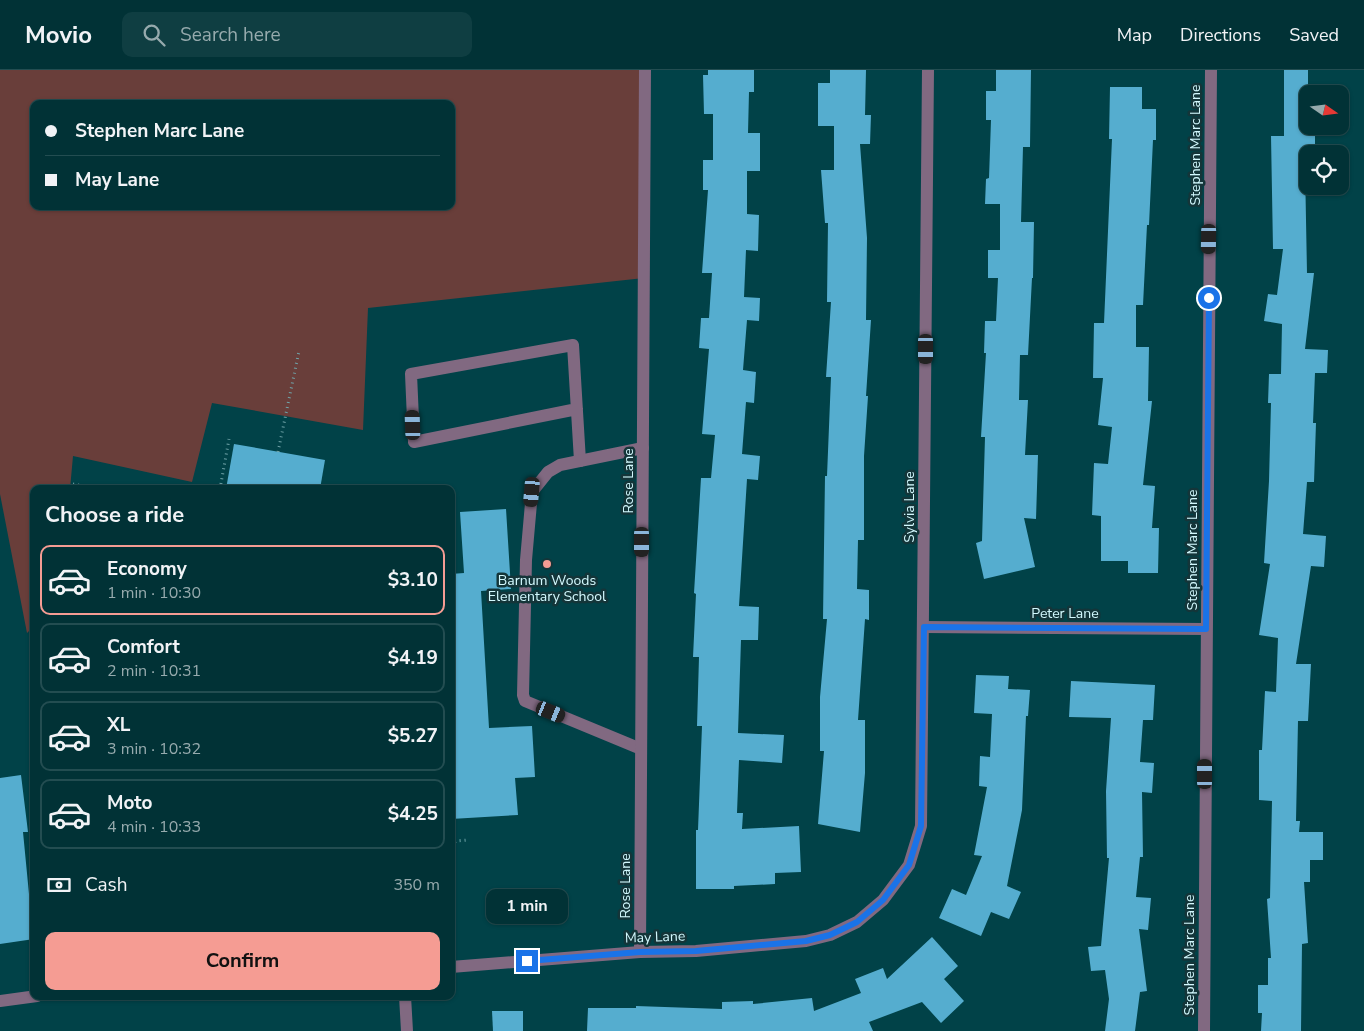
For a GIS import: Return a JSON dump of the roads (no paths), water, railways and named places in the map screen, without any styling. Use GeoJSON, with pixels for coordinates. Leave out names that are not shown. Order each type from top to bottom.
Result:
{"type":"FeatureCollection","features":[{"type":"Feature","properties":{"kind":"street","name":"Rose Lane"},"geometry":{"type":"LineString","coordinates":[[640,952],[645,70]]}},
{"type":"Feature","properties":{"kind":"street","name":"Sylvia Lane"},"geometry":{"type":"LineString","coordinates":[[857,922],[883,900],[909,865],[921,826],[928,70]]}},
{"type":"Feature","properties":{"kind":"street","name":"Stephen Marc Lane"},"geometry":{"type":"LineString","coordinates":[[1204,1031],[1211,70]]}},
{"type":"Feature","properties":{"kind":"street"},"geometry":{"type":"LineString","coordinates":[[577,409],[414,442],[411,374],[573,345],[577,409],[580,461]]}},
{"type":"Feature","properties":{"kind":"street"},"geometry":{"type":"LineString","coordinates":[[641,749],[525,701],[523,695],[526,560],[532,492],[548,472],[560,465],[643,448]]}},
{"type":"Feature","properties":{"kind":"street","name":"Peter Lane"},"geometry":{"type":"LineString","coordinates":[[924,627],[1206,629]]}},
{"type":"Feature","properties":{"kind":"street","name":"May Lane"},"geometry":{"type":"LineString","coordinates":[[455,967],[640,952],[696,951],[806,941],[830,935],[857,922]]}},
{"type":"Feature","properties":{"kind":"street"},"geometry":{"type":"LineString","coordinates":[[0,1000],[30,997]]}},
{"type":"Feature","properties":{"kind":"street"},"geometry":{"type":"LineString","coordinates":[[405,1000],[407,1031]]}},
{"type":"Feature","properties":{"kind":"place","name":"Barnum Woods Elementary School"},"geometry":{"type":"Point","coordinates":[547,564]}}]}
